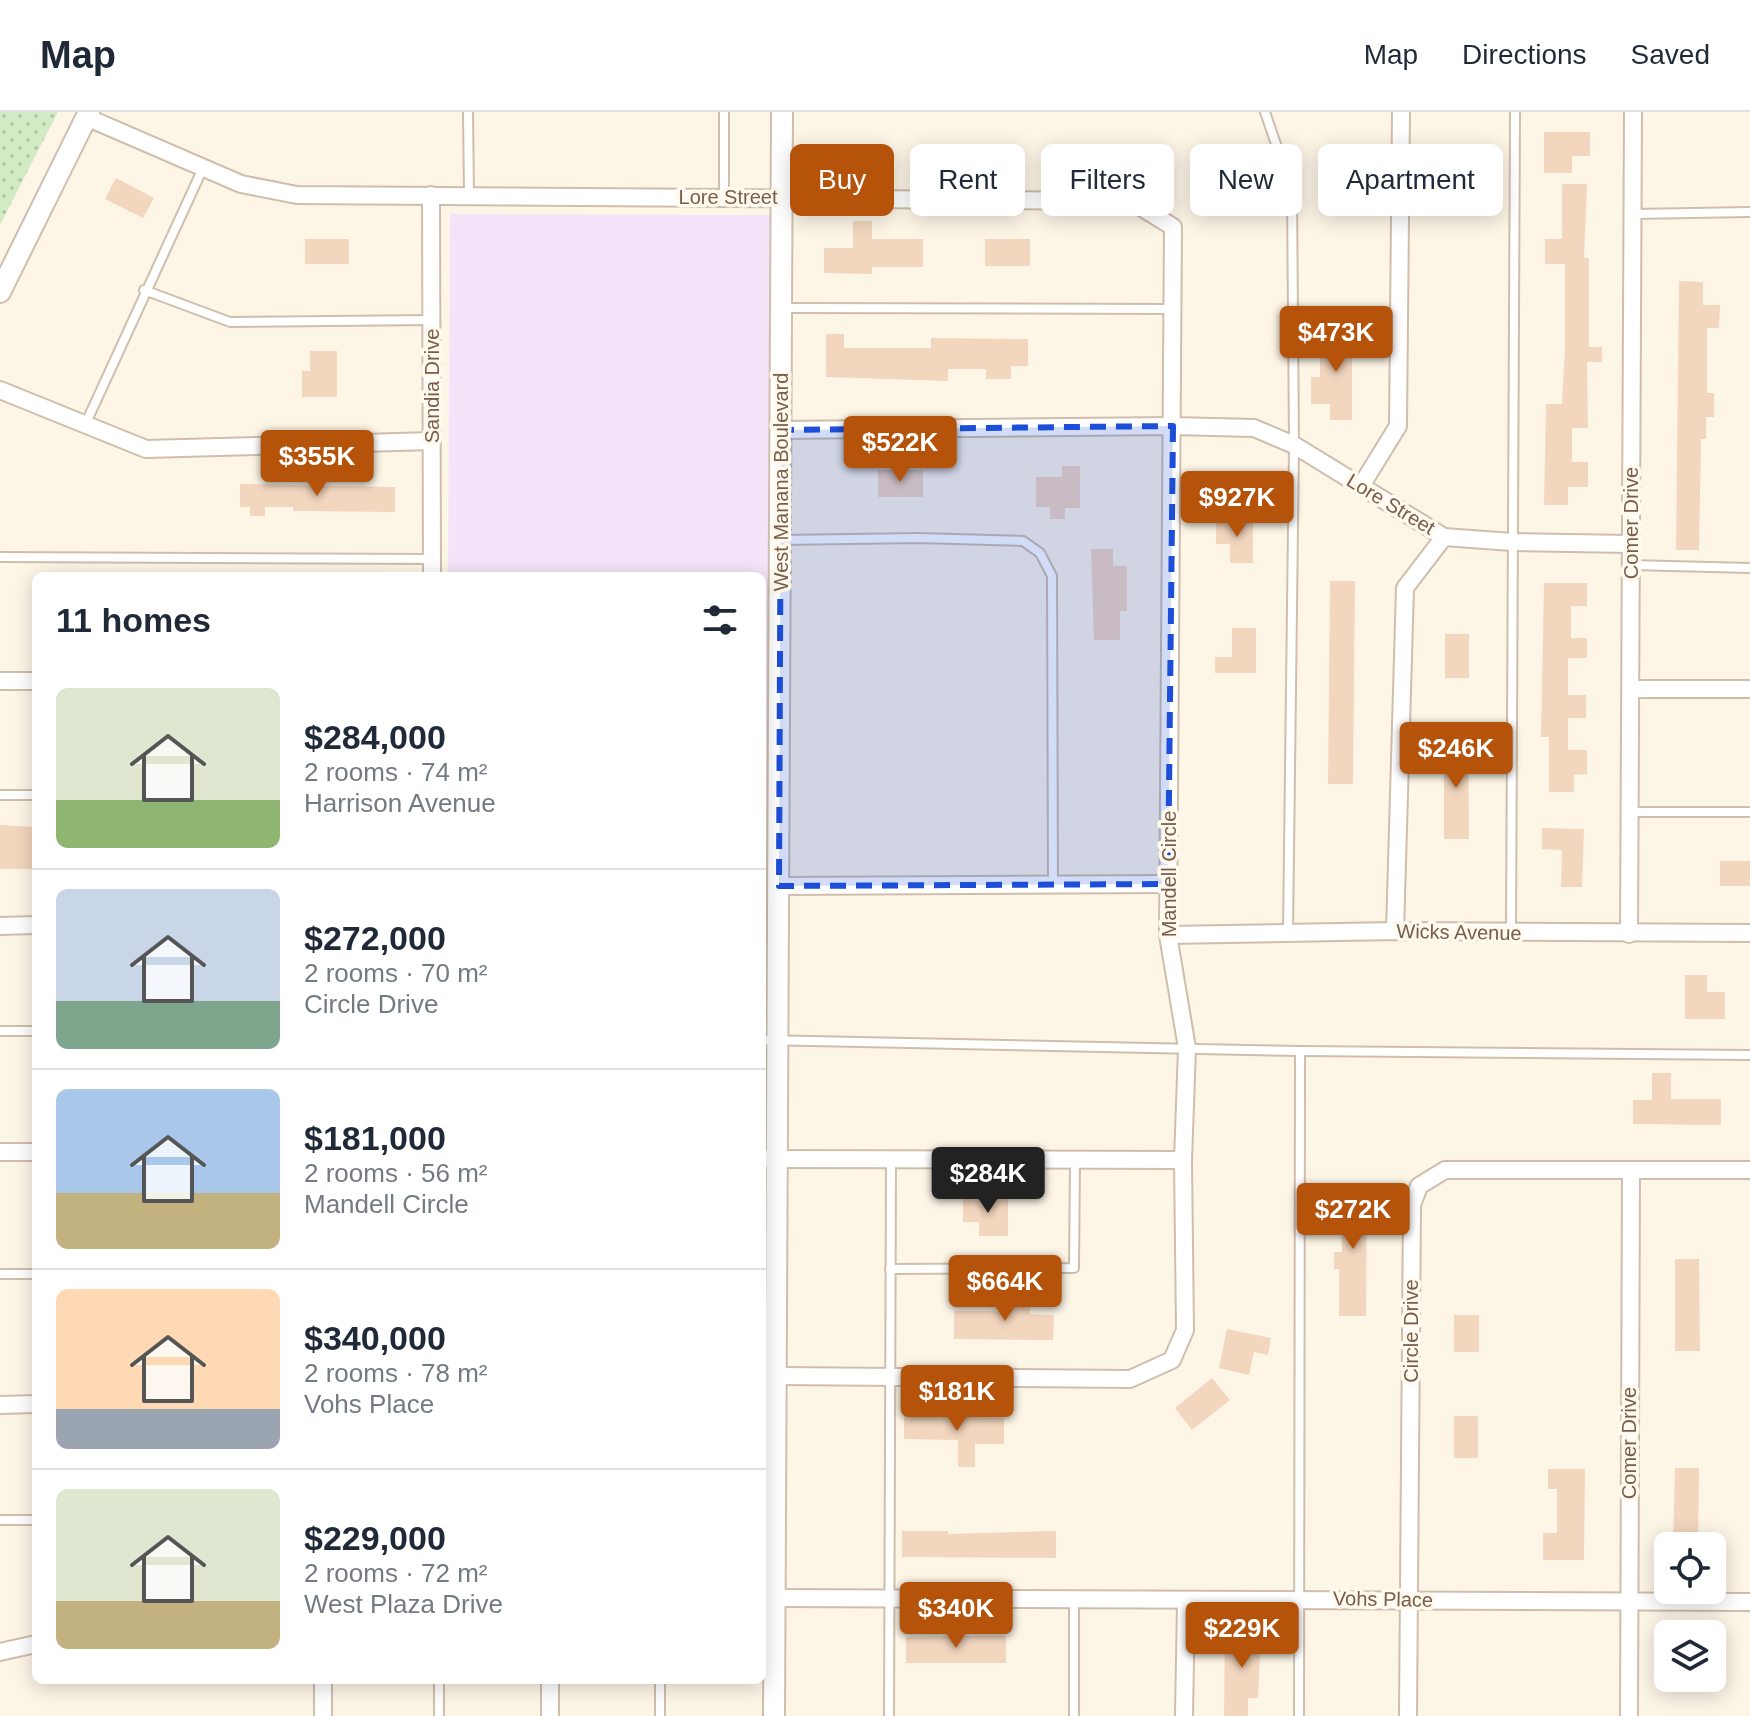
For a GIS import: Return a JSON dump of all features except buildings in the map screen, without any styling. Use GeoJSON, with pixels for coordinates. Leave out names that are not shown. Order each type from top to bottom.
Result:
{"type":"FeatureCollection","features":[{"type":"Feature","properties":{"kind":"street","name":"West Manana Boulevard"},"geometry":{"type":"LineString","coordinates":[[774,1716],[778,1376],[770,1159],[770,1040],[779,886],[782,112]]}},
{"type":"Feature","properties":{"kind":"street"},"geometry":{"type":"LineString","coordinates":[[1361,486],[1398,426],[1401,112]]}},
{"type":"Feature","properties":{"kind":"street","name":"Comer Drive"},"geometry":{"type":"LineString","coordinates":[[1629,934],[1632,812],[1633,112]]}},
{"type":"Feature","properties":{"kind":"street","name":"Lore Street"},"geometry":{"type":"LineString","coordinates":[[88,114],[203,168],[269,191],[1131,201],[1173,227],[1173,426],[1254,428],[1294,445],[1444,537],[1512,542],[1630,544]]}},
{"type":"Feature","properties":{"kind":"street"},"geometry":{"type":"LineString","coordinates":[[0,292],[88,114]]}},
{"type":"Feature","properties":{"kind":"street","name":"Sandia Drive"},"geometry":{"type":"LineString","coordinates":[[431,195],[432,568]]}},
{"type":"Feature","properties":{"kind":"street"},"geometry":{"type":"LineString","coordinates":[[0,390],[146,449],[432,441]]}},
{"type":"Feature","properties":{"kind":"street"},"geometry":{"type":"LineString","coordinates":[[781,430],[1173,426]]}},
{"type":"Feature","properties":{"kind":"street","name":"Mandell Circle"},"geometry":{"type":"LineString","coordinates":[[778,1376],[1130,1379],[1172,1360],[1185,1330],[1183,1160],[1187,1048],[1168,935],[1173,426]]}},
{"type":"Feature","properties":{"kind":"street"},"geometry":{"type":"LineString","coordinates":[[1395,931],[1405,588],[1444,537]]}},
{"type":"Feature","properties":{"kind":"street"},"geometry":{"type":"LineString","coordinates":[[0,681],[32,681]]}},
{"type":"Feature","properties":{"kind":"street"},"geometry":{"type":"LineString","coordinates":[[1631,689],[1750,689]]}},
{"type":"Feature","properties":{"kind":"street"},"geometry":{"type":"LineString","coordinates":[[779,886],[1168,884]]}},
{"type":"Feature","properties":{"kind":"street"},"geometry":{"type":"LineString","coordinates":[[0,926],[32,925]]}},
{"type":"Feature","properties":{"kind":"street","name":"Wicks Avenue"},"geometry":{"type":"LineString","coordinates":[[1168,935],[1395,931],[1750,933]]}},
{"type":"Feature","properties":{"kind":"street"},"geometry":{"type":"LineString","coordinates":[[0,1152],[32,1152]]}},
{"type":"Feature","properties":{"kind":"street"},"geometry":{"type":"LineString","coordinates":[[770,1159],[1183,1160]]}},
{"type":"Feature","properties":{"kind":"street","name":"Circle Drive"},"geometry":{"type":"LineString","coordinates":[[1408,1716],[1412,1205],[1419,1186],[1445,1170],[1750,1170]]}},
{"type":"Feature","properties":{"kind":"street","name":"Comer Drive"},"geometry":{"type":"LineString","coordinates":[[1629,1716],[1631,1170]]}},
{"type":"Feature","properties":{"kind":"street"},"geometry":{"type":"LineString","coordinates":[[0,1405],[32,1404]]}},
{"type":"Feature","properties":{"kind":"street","name":"Vohs Place"},"geometry":{"type":"LineString","coordinates":[[776,1598],[890,1601],[1186,1602],[1299,1598],[1750,1602]]}},
{"type":"Feature","properties":{"kind":"street"},"geometry":{"type":"LineString","coordinates":[[1184,1716],[1186,1602]]}},
{"type":"Feature","properties":{"kind":"street"},"geometry":{"type":"LineString","coordinates":[[0,1652],[32,1645]]}},
{"type":"Feature","properties":{"kind":"street"},"geometry":{"type":"LineString","coordinates":[[323,1684],[323,1716]]}},
{"type":"Feature","properties":{"kind":"street"},"geometry":{"type":"LineString","coordinates":[[550,1684],[550,1716]]}},
{"type":"Feature","properties":{"kind":"lane"},"geometry":{"type":"LineString","coordinates":[[468,112],[469,195]]}},
{"type":"Feature","properties":{"kind":"lane"},"geometry":{"type":"LineString","coordinates":[[724,112],[724,197]]}},
{"type":"Feature","properties":{"kind":"lane"},"geometry":{"type":"LineString","coordinates":[[1265,112],[1292,191],[1294,445],[1288,933]]}},
{"type":"Feature","properties":{"kind":"lane"},"geometry":{"type":"LineString","coordinates":[[1511,933],[1515,112]]}},
{"type":"Feature","properties":{"kind":"lane"},"geometry":{"type":"LineString","coordinates":[[85,426],[144,290],[203,168]]}},
{"type":"Feature","properties":{"kind":"lane"},"geometry":{"type":"LineString","coordinates":[[1632,214],[1750,212]]}},
{"type":"Feature","properties":{"kind":"lane"},"geometry":{"type":"LineString","coordinates":[[144,290],[230,322],[432,320]]}},
{"type":"Feature","properties":{"kind":"lane"},"geometry":{"type":"LineString","coordinates":[[782,308],[1173,309]]}},
{"type":"Feature","properties":{"kind":"lane"},"geometry":{"type":"LineString","coordinates":[[781,540],[918,538],[1023,541],[1040,553],[1052,576],[1053,884]]}},
{"type":"Feature","properties":{"kind":"lane"},"geometry":{"type":"LineString","coordinates":[[0,557],[432,568]]}},
{"type":"Feature","properties":{"kind":"lane"},"geometry":{"type":"LineString","coordinates":[[1631,565],[1750,568]]}},
{"type":"Feature","properties":{"kind":"lane"},"geometry":{"type":"LineString","coordinates":[[0,795],[32,795]]}},
{"type":"Feature","properties":{"kind":"lane"},"geometry":{"type":"LineString","coordinates":[[1632,812],[1750,812]]}},
{"type":"Feature","properties":{"kind":"lane"},"geometry":{"type":"LineString","coordinates":[[0,1031],[32,1031]]}},
{"type":"Feature","properties":{"kind":"lane"},"geometry":{"type":"LineString","coordinates":[[770,1040],[1300,1051],[1750,1055]]}},
{"type":"Feature","properties":{"kind":"lane"},"geometry":{"type":"LineString","coordinates":[[1299,1716],[1300,1051]]}},
{"type":"Feature","properties":{"kind":"lane"},"geometry":{"type":"LineString","coordinates":[[889,1716],[891,1160]]}},
{"type":"Feature","properties":{"kind":"lane"},"geometry":{"type":"LineString","coordinates":[[890,1269],[1074,1268],[1075,1160]]}},
{"type":"Feature","properties":{"kind":"lane"},"geometry":{"type":"LineString","coordinates":[[0,1274],[32,1274]]}},
{"type":"Feature","properties":{"kind":"lane"},"geometry":{"type":"LineString","coordinates":[[0,1520],[32,1520]]}},
{"type":"Feature","properties":{"kind":"lane"},"geometry":{"type":"LineString","coordinates":[[1074,1600],[1074,1716]]}},
{"type":"Feature","properties":{"kind":"lane"},"geometry":{"type":"LineString","coordinates":[[439,1684],[439,1716]]}},
{"type":"Feature","properties":{"kind":"lane"},"geometry":{"type":"LineString","coordinates":[[660,1684],[660,1716]]}},
{"type":"Feature","properties":{"kind":"highlighted area"},"geometry":{"type":"Polygon","coordinates":[[[1173,426],[1168,884],[779,886],[781,430],[1173,426]]]}},
{"type":"Feature","properties":{"kind":"shaded area"},"geometry":{"type":"Polygon","coordinates":[[[450,214],[770,215],[766,1036],[766,572],[448,572],[450,214]]]}},
{"type":"Feature","properties":{"kind":"green space"},"geometry":{"type":"Polygon","coordinates":[[[0,112],[58,112],[0,225],[0,112]]]}}]}
